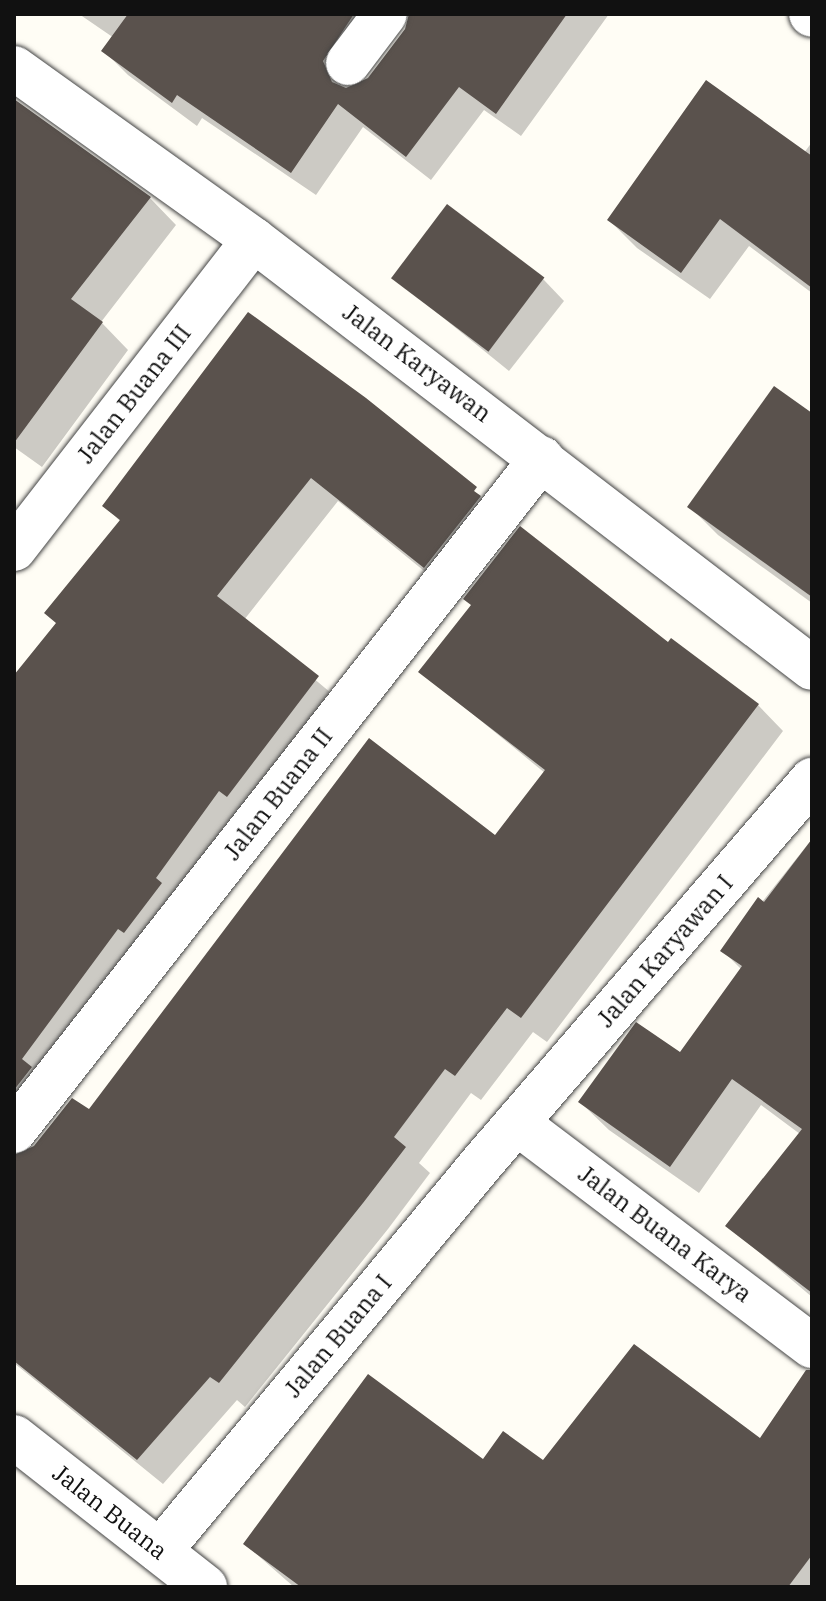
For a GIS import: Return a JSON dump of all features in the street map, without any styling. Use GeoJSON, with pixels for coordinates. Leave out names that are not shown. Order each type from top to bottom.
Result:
{"type":"FeatureCollection","features":[{"type":"Feature","properties":{"kind":"street"},"geometry":{"type":"LineString","coordinates":[[348,63],[385,14]]}},
{"type":"Feature","properties":{"kind":"street","name":"Jalan Karyawan"},"geometry":{"type":"LineString","coordinates":[[14,68],[254,240],[812,668]]}},
{"type":"Feature","properties":{"kind":"street","name":"Jalan Buana III"},"geometry":{"type":"LineString","coordinates":[[14,549],[254,240]]}},
{"type":"Feature","properties":{"kind":"street","name":"Jalan Buana II"},"geometry":{"type":"LineString","coordinates":[[14,1131],[542,458]]}},
{"type":"Feature","properties":{"kind":"street","name":"Jalan Karyawan I"},"geometry":{"type":"LineString","coordinates":[[517,1123],[812,780]]}},
{"type":"Feature","properties":{"kind":"street","name":"Jalan Buana Karya"},"geometry":{"type":"LineString","coordinates":[[517,1123],[812,1346]]}},
{"type":"Feature","properties":{"kind":"street","name":"Jalan Buana I"},"geometry":{"type":"LineString","coordinates":[[160,1551],[517,1123]]}},
{"type":"Feature","properties":{"kind":"street","name":"Jalan Buana"},"geometry":{"type":"LineString","coordinates":[[14,1437],[205,1587]]}},
{"type":"Feature","properties":{"kind":"building"},"geometry":{"type":"Polygon","coordinates":[[[128,14],[354,14],[323,61],[332,82],[346,88],[368,78],[405,29],[409,14],[567,14],[496,114],[459,87],[406,157],[338,104],[291,173],[177,95],[172,103],[101,51],[128,14]]]}},
{"type":"Feature","properties":{"kind":"building"},"geometry":{"type":"Polygon","coordinates":[[[706,80],[812,156],[812,288],[720,219],[681,273],[607,220],[706,80]]]}},
{"type":"Feature","properties":{"kind":"building"},"geometry":{"type":"Polygon","coordinates":[[[14,99],[151,197],[71,299],[103,322],[14,443],[14,99]]]}},
{"type":"Feature","properties":{"kind":"building"},"geometry":{"type":"Polygon","coordinates":[[[447,204],[544,277],[488,352],[391,278],[447,204]]]}},
{"type":"Feature","properties":{"kind":"building"},"geometry":{"type":"Polygon","coordinates":[[[248,312],[366,398],[477,487],[474,491],[481,496],[424,568],[311,478],[217,596],[319,676],[227,797],[219,791],[156,878],[162,883],[124,933],[118,929],[22,1059],[32,1067],[14,1090],[14,675],[56,623],[44,613],[120,520],[102,506],[248,312]]]}},
{"type":"Feature","properties":{"kind":"building"},"geometry":{"type":"Polygon","coordinates":[[[774,386],[812,413],[812,597],[687,507],[774,386]]]}},
{"type":"Feature","properties":{"kind":"building"},"geometry":{"type":"Polygon","coordinates":[[[520,526],[668,642],[671,638],[759,704],[521,1018],[507,1008],[455,1076],[445,1069],[394,1137],[406,1147],[363,1203],[219,1383],[210,1377],[137,1460],[14,1361],[14,1155],[34,1146],[72,1098],[89,1109],[369,738],[495,835],[545,770],[418,672],[471,605],[463,599],[520,526]]]}},
{"type":"Feature","properties":{"kind":"building"},"geometry":{"type":"Polygon","coordinates":[[[812,839],[812,1293],[725,1226],[802,1129],[732,1079],[670,1167],[578,1102],[636,1022],[680,1052],[742,966],[720,951],[758,897],[764,902],[812,839]]]}},
{"type":"Feature","properties":{"kind":"building"},"geometry":{"type":"Polygon","coordinates":[[[634,1344],[760,1438],[806,1370],[812,1370],[812,1555],[788,1587],[301,1587],[243,1544],[368,1374],[483,1459],[503,1431],[543,1460],[634,1344]]]}}]}
